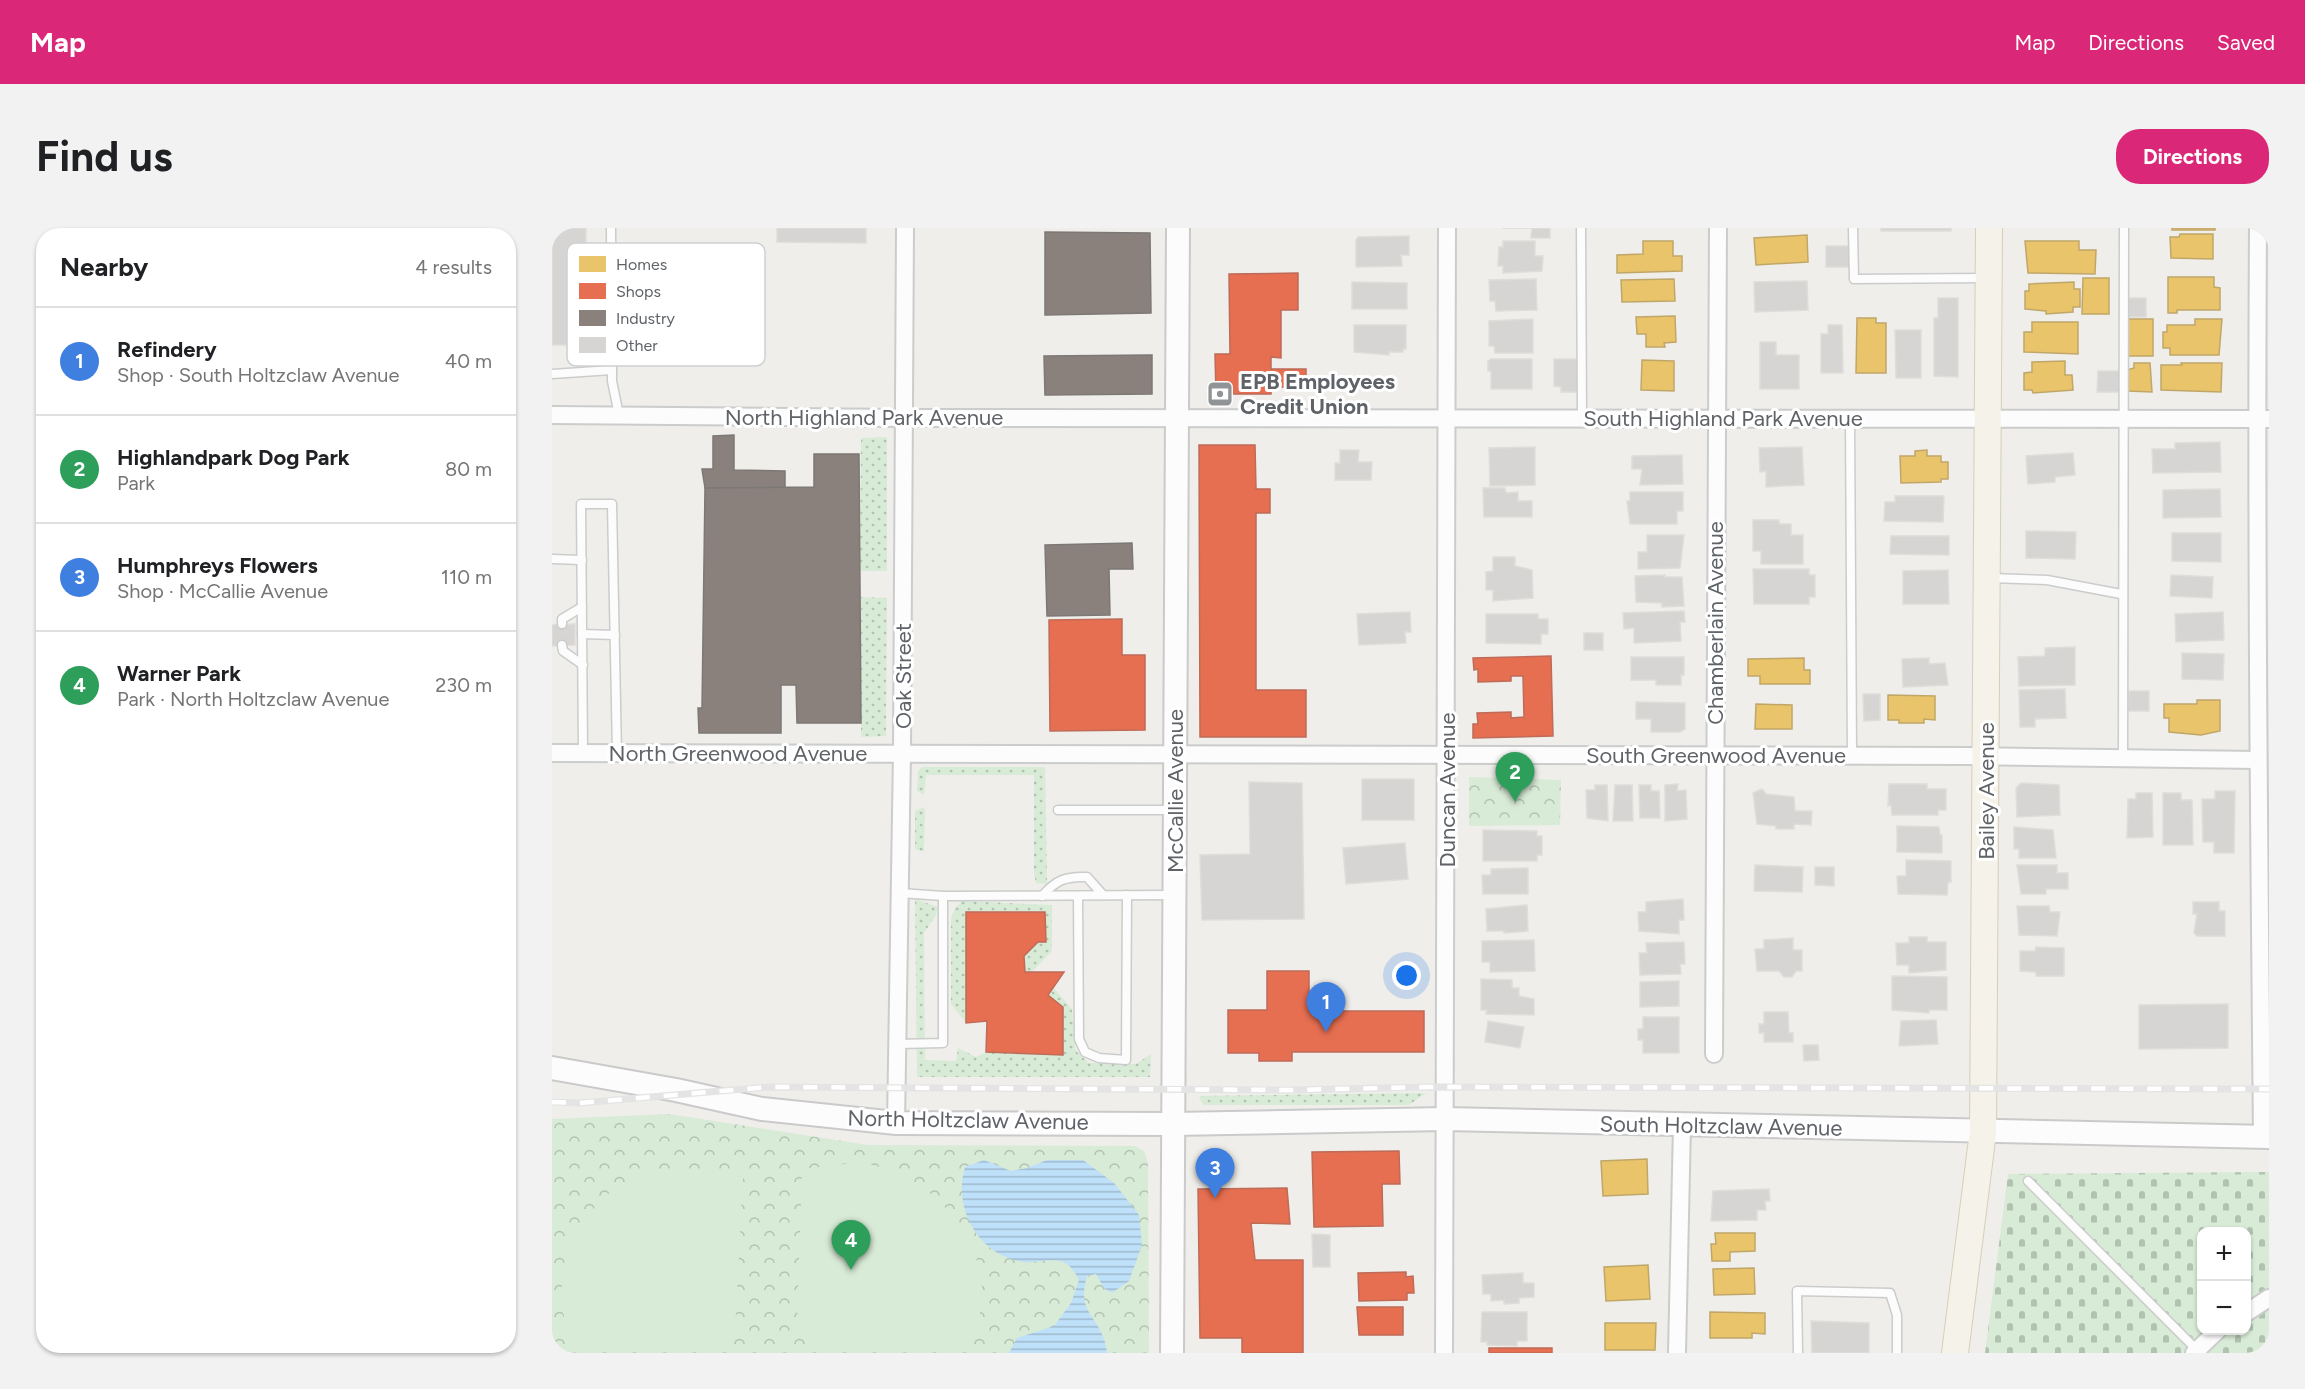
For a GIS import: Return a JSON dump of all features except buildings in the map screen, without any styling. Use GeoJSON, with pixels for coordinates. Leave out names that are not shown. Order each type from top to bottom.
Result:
{"type":"FeatureCollection","features":[{"type":"Feature","properties":{"kind":"main road","name":"McCallie Avenue"},"geometry":{"type":"LineString","coordinates":[[1172,1353],[1178,228]]}},
{"type":"Feature","properties":{"kind":"main road","name":"Bailey Avenue"},"geometry":{"type":"LineString","coordinates":[[1955,1353],[1983,1132],[1989,228]]}},
{"type":"Feature","properties":{"kind":"main road","name":"North Holtzclaw Avenue"},"geometry":{"type":"LineString","coordinates":[[552,1068],[676,1090],[762,1109],[896,1123],[1173,1124]]}},
{"type":"Feature","properties":{"kind":"main road","name":"South Holtzclaw Avenue"},"geometry":{"type":"LineString","coordinates":[[1173,1124],[1445,1119],[2265,1137]]}},
{"type":"Feature","properties":{"kind":"street","name":"Oak Street"},"geometry":{"type":"LineString","coordinates":[[896,1123],[902,752],[905,228]]}},
{"type":"Feature","properties":{"kind":"street","name":"Duncan Avenue"},"geometry":{"type":"LineString","coordinates":[[1444,1353],[1447,754],[1444,418],[1447,228]]}},
{"type":"Feature","properties":{"kind":"street","name":"Chamberlain Avenue"},"geometry":{"type":"LineString","coordinates":[[1714,1054],[1715,418],[1718,228]]}},
{"type":"Feature","properties":{"kind":"street"},"geometry":{"type":"LineString","coordinates":[[2258,228],[2263,419],[2264,684],[2258,760],[2265,1137]]}},
{"type":"Feature","properties":{"kind":"street","name":"North Highland Park Avenue"},"geometry":{"type":"LineString","coordinates":[[552,416],[1177,418]]}},
{"type":"Feature","properties":{"kind":"street","name":"South Highland Park Avenue"},"geometry":{"type":"LineString","coordinates":[[1177,418],[2263,419]]}},
{"type":"Feature","properties":{"kind":"street","name":"North Greenwood Avenue"},"geometry":{"type":"LineString","coordinates":[[552,753],[1175,753]]}},
{"type":"Feature","properties":{"kind":"street","name":"South Greenwood Avenue"},"geometry":{"type":"LineString","coordinates":[[1175,753],[1987,756],[2258,760]]}},
{"type":"Feature","properties":{"kind":"street"},"geometry":{"type":"LineString","coordinates":[[1677,1353],[1682,1125]]}},
{"type":"Feature","properties":{"kind":"street"},"geometry":{"type":"LineString","coordinates":[[2251,1310],[2269,1299]]}},
{"type":"Feature","properties":{"kind":"street"},"geometry":{"type":"LineString","coordinates":[[2195,1351],[2213,1335]]}},
{"type":"Feature","properties":{"kind":"lane"},"geometry":{"type":"LineString","coordinates":[[611,228],[611,243]]}},
{"type":"Feature","properties":{"kind":"lane"},"geometry":{"type":"LineString","coordinates":[[1581,228],[1582,418]]}},
{"type":"Feature","properties":{"kind":"lane"},"geometry":{"type":"LineString","coordinates":[[1853,228],[1854,279],[1989,278]]}},
{"type":"Feature","properties":{"kind":"lane"},"geometry":{"type":"LineString","coordinates":[[2123,758],[2121,594],[2124,228]]}},
{"type":"Feature","properties":{"kind":"lane"},"geometry":{"type":"LineString","coordinates":[[612,366],[619,415]]}},
{"type":"Feature","properties":{"kind":"lane"},"geometry":{"type":"LineString","coordinates":[[552,374],[612,370]]}},
{"type":"Feature","properties":{"kind":"lane"},"geometry":{"type":"LineString","coordinates":[[1850,419],[1852,756]]}},
{"type":"Feature","properties":{"kind":"lane"},"geometry":{"type":"LineString","coordinates":[[583,753],[581,504],[612,504],[617,753]]}},
{"type":"Feature","properties":{"kind":"lane"},"geometry":{"type":"LineString","coordinates":[[552,559],[582,560]]}},
{"type":"Feature","properties":{"kind":"lane"},"geometry":{"type":"LineString","coordinates":[[1987,578],[2047,580],[2121,594]]}},
{"type":"Feature","properties":{"kind":"lane"},"geometry":{"type":"LineString","coordinates":[[562,624],[562,619],[582,607]]}},
{"type":"Feature","properties":{"kind":"lane"},"geometry":{"type":"LineString","coordinates":[[582,634],[615,635]]}},
{"type":"Feature","properties":{"kind":"lane"},"geometry":{"type":"LineString","coordinates":[[562,645],[563,651],[583,665]]}},
{"type":"Feature","properties":{"kind":"lane"},"geometry":{"type":"LineString","coordinates":[[1058,810],[1175,810]]}},
{"type":"Feature","properties":{"kind":"lane"},"geometry":{"type":"LineString","coordinates":[[1042,896],[1054,883],[1070,876],[1087,877],[1103,895]]}},
{"type":"Feature","properties":{"kind":"lane"},"geometry":{"type":"LineString","coordinates":[[900,893],[943,896],[1174,895]]}},
{"type":"Feature","properties":{"kind":"lane"},"geometry":{"type":"LineString","coordinates":[[1078,896],[1079,1040],[1085,1052],[1100,1058],[1126,1060],[1127,895]]}},
{"type":"Feature","properties":{"kind":"lane"},"geometry":{"type":"LineString","coordinates":[[897,1044],[943,1043],[943,896]]}},
{"type":"Feature","properties":{"kind":"lane"},"geometry":{"type":"LineString","coordinates":[[2028,1181],[2195,1351]]}},
{"type":"Feature","properties":{"kind":"lane"},"geometry":{"type":"LineString","coordinates":[[1798,1353],[1797,1291],[1890,1293],[1897,1315],[1897,1353]]}},
{"type":"Feature","properties":{"kind":"lane"},"geometry":{"type":"LineString","coordinates":[[1798,1321],[1803,1333],[1803,1353]]}},
{"type":"Feature","properties":{"kind":"green space"},"geometry":{"type":"Polygon","coordinates":[[[887,437],[887,571],[860,571],[861,438],[887,437]]]}},
{"type":"Feature","properties":{"kind":"green space"},"geometry":{"type":"Polygon","coordinates":[[[861,597],[887,598],[886,736],[861,737],[861,597]]]}},
{"type":"Feature","properties":{"kind":"green space"},"geometry":{"type":"Polygon","coordinates":[[[922,767],[1045,767],[1047,884],[1036,883],[1034,874],[1034,775],[926,775],[924,795],[917,791],[918,771],[922,767]]]}},
{"type":"Feature","properties":{"kind":"green space"},"geometry":{"type":"Polygon","coordinates":[[[1469,777],[1561,780],[1560,825],[1469,826],[1469,777]]]}},
{"type":"Feature","properties":{"kind":"green space"},"geometry":{"type":"Polygon","coordinates":[[[924,807],[924,852],[915,849],[915,811],[924,807]]]}},
{"type":"Feature","properties":{"kind":"green space"},"geometry":{"type":"Polygon","coordinates":[[[915,899],[938,907],[936,915],[924,933],[925,1060],[956,1061],[958,1048],[976,1057],[986,1052],[1062,1055],[1063,1007],[1048,995],[1053,987],[1072,1009],[1076,1051],[1089,1063],[1136,1064],[1151,1054],[1150,1077],[917,1077],[915,899]]]}},
{"type":"Feature","properties":{"kind":"green space"},"geometry":{"type":"Polygon","coordinates":[[[962,901],[1052,905],[1052,951],[1032,972],[1025,972],[1024,956],[1038,942],[1046,942],[1045,912],[966,912],[966,1023],[951,1004],[951,919],[955,908],[962,901]]]}},
{"type":"Feature","properties":{"kind":"green space"},"geometry":{"type":"Polygon","coordinates":[[[1426,1093],[1409,1105],[1203,1105],[1199,1096],[1426,1093]]]}},
{"type":"Feature","properties":{"kind":"green space"},"geometry":{"type":"Polygon","coordinates":[[[669,1114],[868,1145],[1135,1146],[1144,1151],[1148,1163],[1149,1353],[552,1353],[552,1119],[669,1114]]]}},
{"type":"Feature","properties":{"kind":"green space"},"geometry":{"type":"Polygon","coordinates":[[[861,1162],[896,1172],[917,1184],[946,1208],[968,1239],[976,1256],[982,1293],[973,1348],[820,1347],[808,1341],[801,1332],[797,1323],[802,1169],[861,1162]]]}},
{"type":"Feature","properties":{"kind":"green space"},"geometry":{"type":"Polygon","coordinates":[[[677,1170],[743,1177],[735,1332],[728,1343],[716,1349],[566,1352],[561,1272],[574,1233],[603,1197],[635,1179],[677,1170]]]}},
{"type":"Feature","properties":{"kind":"green space"},"geometry":{"type":"Polygon","coordinates":[[[2269,1172],[2269,1353],[1985,1353],[2008,1174],[2269,1172]]]}},
{"type":"Feature","properties":{"kind":"water"},"geometry":{"type":"Polygon","coordinates":[[[984,1160],[1011,1171],[1027,1168],[1047,1160],[1083,1160],[1114,1183],[1139,1215],[1142,1245],[1129,1281],[1112,1293],[1104,1288],[1096,1274],[1087,1276],[1084,1300],[1104,1340],[1107,1353],[1009,1353],[1017,1338],[1054,1326],[1071,1303],[1079,1280],[1073,1270],[1060,1261],[1018,1261],[1003,1256],[980,1238],[965,1212],[962,1182],[965,1167],[984,1160]]]}},
{"type":"Feature","properties":{"kind":"railway"},"geometry":{"type":"LineString","coordinates":[[552,1102],[580,1103],[768,1087],[1291,1090],[1429,1087],[2269,1089]]}},
{"type":"Feature","properties":{"kind":"place","name":"EPB Employees Credit Union"},"geometry":{"type":"Point","coordinates":[1220,394]}},
{"type":"Feature","properties":{"kind":"place","name":"Highlandpark Dog Park"},"geometry":{"type":"Point","coordinates":[1515,802]}},
{"type":"Feature","properties":{"kind":"place","name":"Refindery"},"geometry":{"type":"Point","coordinates":[1326,1032]}},
{"type":"Feature","properties":{"kind":"place","name":"Humphreys Flowers"},"geometry":{"type":"Point","coordinates":[1215,1198]}},
{"type":"Feature","properties":{"kind":"place","name":"Warner Park"},"geometry":{"type":"Point","coordinates":[851,1270]}}]}
